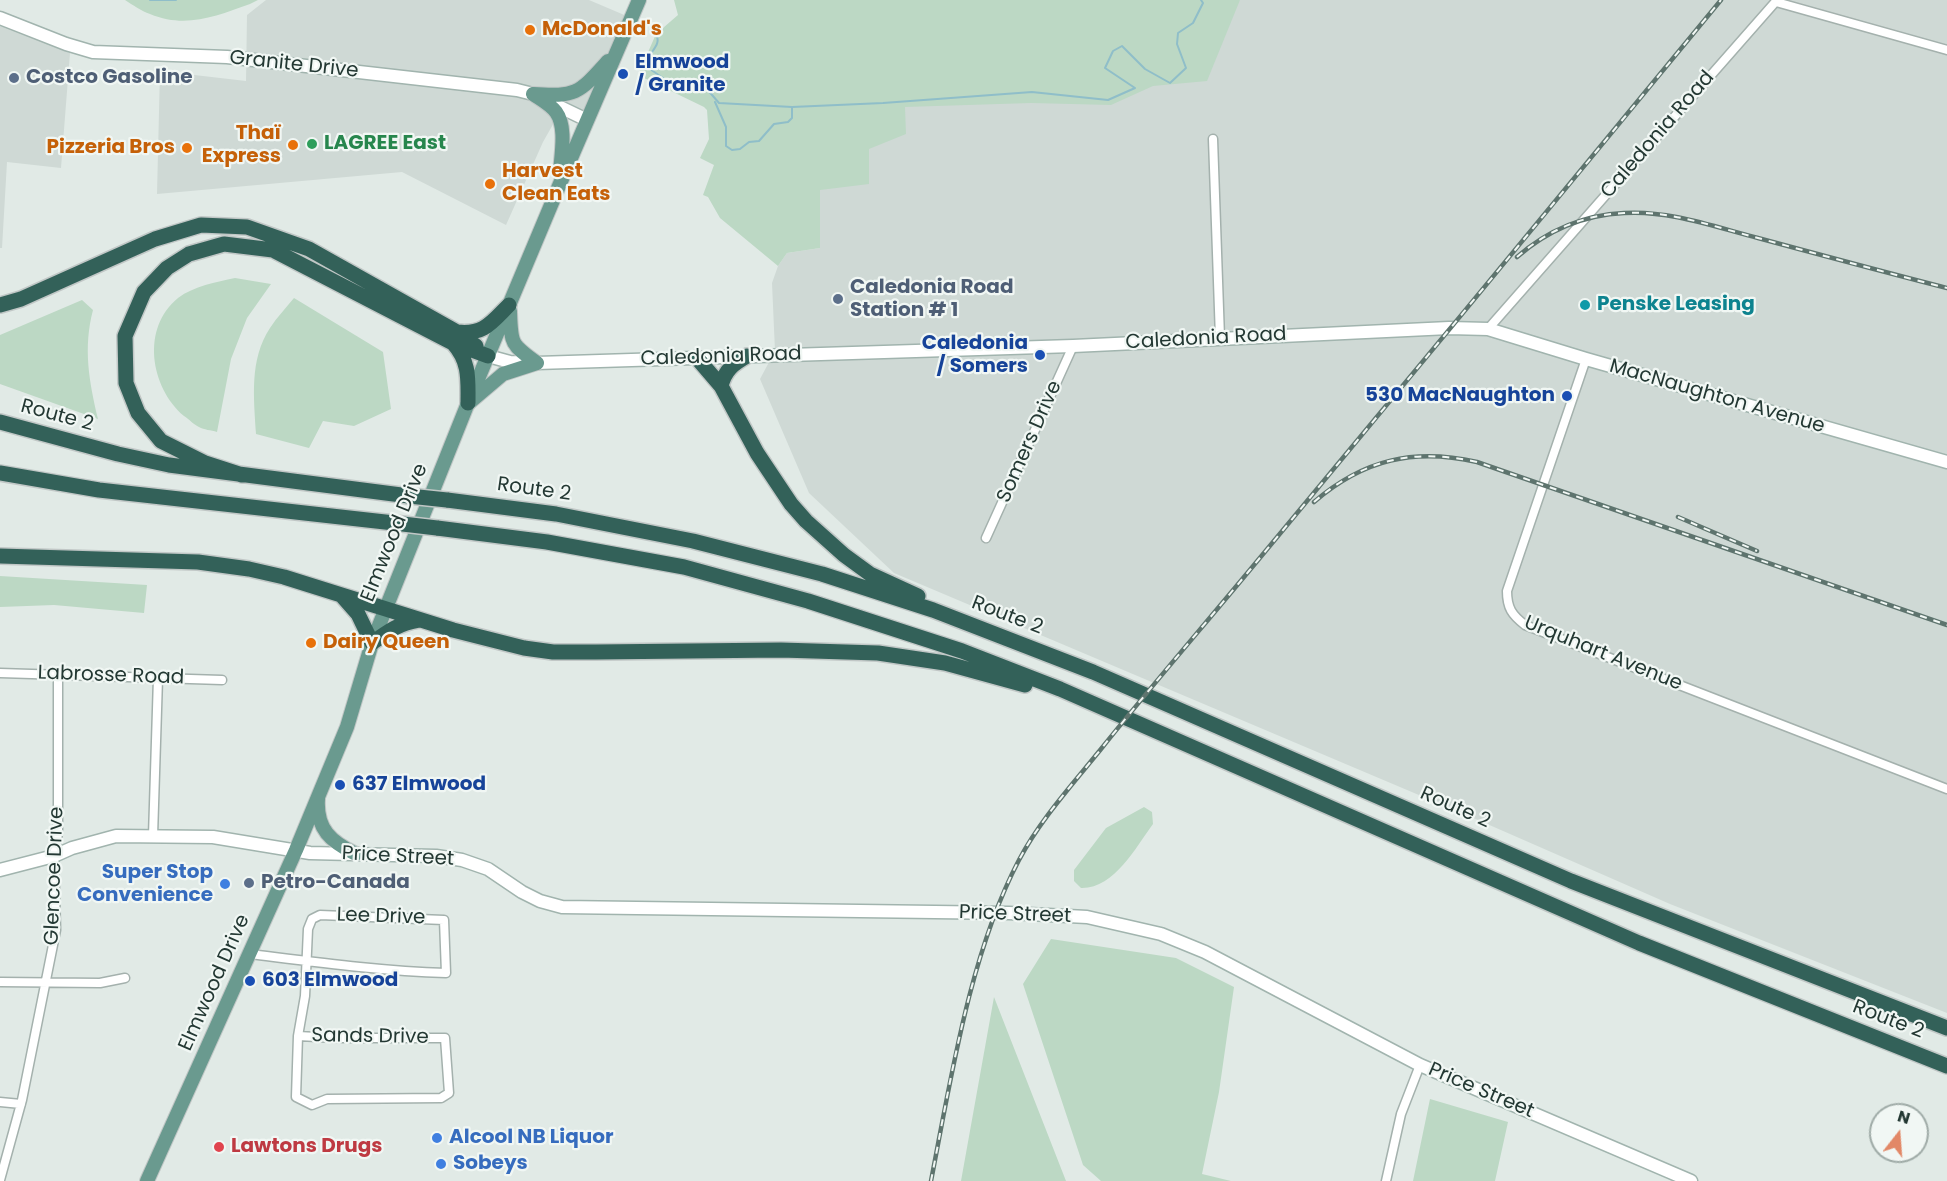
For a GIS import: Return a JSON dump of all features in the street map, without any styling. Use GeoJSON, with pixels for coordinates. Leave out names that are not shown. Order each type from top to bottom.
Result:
{"type":"FeatureCollection","features":[{"type":"Feature","properties":{"kind":"highway"},"geometry":{"type":"LineString","coordinates":[[0,305],[21,299],[155,239],[201,225],[247,226],[309,249],[488,356]]}},
{"type":"Feature","properties":{"kind":"highway"},"geometry":{"type":"LineString","coordinates":[[243,475],[205,463],[161,441],[138,413],[126,383],[125,336],[144,292],[167,268],[189,254],[224,244],[273,250],[455,338],[465,360],[468,403]]}},
{"type":"Feature","properties":{"kind":"highway"},"geometry":{"type":"LineString","coordinates":[[455,338],[483,330],[509,305]]}},
{"type":"Feature","properties":{"kind":"highway"},"geometry":{"type":"LineString","coordinates":[[721,386],[723,376],[731,365],[747,356]]}},
{"type":"Feature","properties":{"kind":"highway"},"geometry":{"type":"LineString","coordinates":[[698,358],[721,386],[762,461],[791,504],[822,537],[870,574],[965,615],[996,634]]}},
{"type":"Feature","properties":{"kind":"highway","name":"Route 2"},"geometry":{"type":"LineString","coordinates":[[0,422],[118,454],[169,465],[556,514],[693,541],[872,590],[996,634],[1104,677],[1525,863],[1947,1028]]}},
{"type":"Feature","properties":{"kind":"highway","name":"Route 2"},"geometry":{"type":"LineString","coordinates":[[0,473],[99,490],[437,528],[595,549],[736,580],[941,644],[1060,689],[1639,943],[1947,1066]]}},
{"type":"Feature","properties":{"kind":"highway"},"geometry":{"type":"LineString","coordinates":[[0,556],[223,564],[284,578],[504,644],[553,652],[835,651],[916,657],[977,670],[1106,711]]}},
{"type":"Feature","properties":{"kind":"highway"},"geometry":{"type":"LineString","coordinates":[[340,595],[358,614],[372,643],[394,627],[406,622],[421,620]]}},
{"type":"Feature","properties":{"kind":"main road","name":"Elmwood Drive"},"geometry":{"type":"LineString","coordinates":[[147,1181],[296,850],[347,726],[372,643],[385,609],[468,403],[639,0]]}},
{"type":"Feature","properties":{"kind":"main road"},"geometry":{"type":"LineString","coordinates":[[533,94],[556,96],[575,92],[586,86],[615,54]]}},
{"type":"Feature","properties":{"kind":"main road"},"geometry":{"type":"LineString","coordinates":[[533,94],[554,109],[561,124],[559,186]]}},
{"type":"Feature","properties":{"kind":"main road"},"geometry":{"type":"LineString","coordinates":[[509,305],[511,335],[514,344],[537,363]]}},
{"type":"Feature","properties":{"kind":"main road"},"geometry":{"type":"LineString","coordinates":[[468,403],[503,374],[537,363]]}},
{"type":"Feature","properties":{"kind":"main road"},"geometry":{"type":"LineString","coordinates":[[318,794],[317,809],[328,836],[339,846],[356,854]]}},
{"type":"Feature","properties":{"kind":"street"},"geometry":{"type":"LineString","coordinates":[[1776,1],[1947,50]]}},
{"type":"Feature","properties":{"kind":"street","name":"Caledonia Road"},"geometry":{"type":"LineString","coordinates":[[488,356],[510,362],[537,363],[1074,346],[1449,328],[1488,329],[1776,1]]}},
{"type":"Feature","properties":{"kind":"street","name":"Granite Drive"},"geometry":{"type":"LineString","coordinates":[[0,18],[93,52],[227,57],[516,90],[533,94],[587,120]]}},
{"type":"Feature","properties":{"kind":"street"},"geometry":{"type":"LineString","coordinates":[[1213,139],[1220,338]]}},
{"type":"Feature","properties":{"kind":"street","name":"MacNaughton Avenue"},"geometry":{"type":"LineString","coordinates":[[1488,329],[1947,462]]}},
{"type":"Feature","properties":{"kind":"street","name":"Somers Drive"},"geometry":{"type":"LineString","coordinates":[[986,538],[1074,346]]}},
{"type":"Feature","properties":{"kind":"street","name":"Urquhart Avenue"},"geometry":{"type":"LineString","coordinates":[[1586,359],[1507,591],[1507,605],[1513,616],[1525,625],[1947,789]]}},
{"type":"Feature","properties":{"kind":"street","name":"Labrosse Road"},"geometry":{"type":"LineString","coordinates":[[0,673],[222,680]]}},
{"type":"Feature","properties":{"kind":"street","name":"Glencoe Drive"},"geometry":{"type":"LineString","coordinates":[[0,1180],[21,1104],[56,930],[54,856],[58,832],[58,675]]}},
{"type":"Feature","properties":{"kind":"street"},"geometry":{"type":"LineString","coordinates":[[153,836],[158,678]]}},
{"type":"Feature","properties":{"kind":"street","name":"Price Street"},"geometry":{"type":"LineString","coordinates":[[0,870],[116,836],[213,837],[310,852],[436,856],[462,860],[488,869],[531,897],[561,907],[1009,913],[1087,917],[1161,934],[1205,952],[1420,1065],[1691,1181]]}},
{"type":"Feature","properties":{"kind":"street","name":"Lee Drive"},"geometry":{"type":"LineString","coordinates":[[320,915],[444,920],[446,974],[306,961],[308,929],[312,919],[320,915]]}},
{"type":"Feature","properties":{"kind":"street"},"geometry":{"type":"LineString","coordinates":[[250,954],[306,961],[305,996],[298,1036]]}},
{"type":"Feature","properties":{"kind":"street"},"geometry":{"type":"LineString","coordinates":[[0,982],[100,983],[125,978]]}},
{"type":"Feature","properties":{"kind":"street","name":"Sands Drive"},"geometry":{"type":"LineString","coordinates":[[298,1036],[445,1038],[449,1093],[441,1098],[327,1100],[312,1105],[296,1097],[298,1036]]}},
{"type":"Feature","properties":{"kind":"street"},"geometry":{"type":"LineString","coordinates":[[1386,1181],[1401,1114],[1420,1065]]}},
{"type":"Feature","properties":{"kind":"street"},"geometry":{"type":"LineString","coordinates":[[0,1102],[21,1104]]}},
{"type":"Feature","properties":{"kind":"shaded area"},"geometry":{"type":"Polygon","coordinates":[[[266,0],[589,0],[629,17],[582,121],[560,112],[543,142],[506,225],[402,172],[157,194],[160,71],[246,81],[247,15],[266,0]]]}},
{"type":"Feature","properties":{"kind":"shaded area"},"geometry":{"type":"Polygon","coordinates":[[[1240,0],[1947,0],[1947,1013],[1670,904],[1478,820],[894,573],[809,493],[760,379],[775,351],[772,283],[778,266],[787,253],[820,248],[820,189],[870,100],[1240,0]]]}},
{"type":"Feature","properties":{"kind":"shaded area"},"geometry":{"type":"Polygon","coordinates":[[[0,25],[70,53],[61,168],[7,162],[2,248],[0,248],[0,25]]]}},
{"type":"Feature","properties":{"kind":"green space"},"geometry":{"type":"Polygon","coordinates":[[[125,0],[258,0],[213,16],[188,21],[163,18],[143,11],[125,0]]]}},
{"type":"Feature","properties":{"kind":"green space"},"geometry":{"type":"Polygon","coordinates":[[[674,0],[1240,0],[1207,81],[1153,86],[1111,105],[1031,103],[905,107],[906,134],[869,149],[869,184],[820,190],[820,248],[787,253],[778,266],[720,218],[708,197],[703,195],[714,165],[700,158],[709,139],[707,110],[638,75],[656,34],[678,15],[674,0]]]}},
{"type":"Feature","properties":{"kind":"green space"},"geometry":{"type":"Polygon","coordinates":[[[235,278],[271,284],[247,318],[231,359],[217,432],[197,426],[172,404],[157,374],[154,357],[155,341],[166,310],[178,298],[198,287],[235,278]]]}},
{"type":"Feature","properties":{"kind":"green space"},"geometry":{"type":"Polygon","coordinates":[[[294,298],[383,352],[391,409],[354,426],[323,421],[309,448],[256,434],[254,380],[259,353],[270,328],[294,298]]]}},
{"type":"Feature","properties":{"kind":"green space"},"geometry":{"type":"Polygon","coordinates":[[[82,300],[93,310],[88,338],[88,364],[98,419],[0,384],[0,335],[82,300]]]}},
{"type":"Feature","properties":{"kind":"green space"},"geometry":{"type":"Polygon","coordinates":[[[0,576],[147,585],[144,613],[54,605],[0,607],[0,576]]]}},
{"type":"Feature","properties":{"kind":"green space"},"geometry":{"type":"Polygon","coordinates":[[[1144,807],[1152,812],[1153,824],[1131,855],[1104,882],[1081,888],[1074,881],[1074,870],[1106,828],[1144,807]]]}},
{"type":"Feature","properties":{"kind":"green space"},"geometry":{"type":"Polygon","coordinates":[[[1051,939],[1176,958],[1234,987],[1219,1092],[1202,1174],[1231,1181],[1101,1181],[1083,1165],[1023,984],[1051,939]]]}},
{"type":"Feature","properties":{"kind":"green space"},"geometry":{"type":"Polygon","coordinates":[[[994,997],[1066,1181],[961,1181],[994,997]]]}},
{"type":"Feature","properties":{"kind":"green space"},"geometry":{"type":"Polygon","coordinates":[[[1430,1099],[1508,1122],[1495,1181],[1413,1181],[1430,1099]]]}},
{"type":"Feature","properties":{"kind":"waterway"},"geometry":{"type":"LineString","coordinates":[[150,0],[176,0]]}},
{"type":"Feature","properties":{"kind":"waterway"},"geometry":{"type":"LineString","coordinates":[[656,34],[657,45],[647,61],[650,69],[677,88],[687,86],[706,88],[719,103],[792,107],[1032,92],[1108,100],[1135,88],[1105,68],[1113,51],[1122,46],[1145,69],[1170,83],[1186,68],[1177,44],[1178,33],[1193,23],[1203,3],[1201,0]]}},
{"type":"Feature","properties":{"kind":"waterway"},"geometry":{"type":"LineString","coordinates":[[715,102],[726,127],[726,146],[732,150],[740,149],[749,142],[759,141],[774,124],[788,122],[792,118],[792,107]]}},
{"type":"Feature","properties":{"kind":"railway"},"geometry":{"type":"LineString","coordinates":[[931,1181],[955,1059],[975,975],[1002,896],[1027,845],[1057,803],[1137,704],[1721,0]]}},
{"type":"Feature","properties":{"kind":"railway"},"geometry":{"type":"LineString","coordinates":[[1517,257],[1541,239],[1580,221],[1609,214],[1658,214],[1692,220],[1947,288]]}},
{"type":"Feature","properties":{"kind":"railway"},"geometry":{"type":"LineString","coordinates":[[1314,502],[1352,476],[1391,461],[1432,456],[1477,462],[1947,625]]}},
{"type":"Feature","properties":{"kind":"railway"},"geometry":{"type":"LineString","coordinates":[[1678,517],[1757,551]]}},
{"type":"Feature","properties":{"kind":"place","name":"McDonald's"},"geometry":{"type":"Point","coordinates":[530,30]}},
{"type":"Feature","properties":{"kind":"place","name":"Elmwood / Granite"},"geometry":{"type":"Point","coordinates":[623,74]}},
{"type":"Feature","properties":{"kind":"place","name":"Costco Gasoline"},"geometry":{"type":"Point","coordinates":[14,78]}},
{"type":"Feature","properties":{"kind":"place","name":"LAGREE East"},"geometry":{"type":"Point","coordinates":[312,144]}},
{"type":"Feature","properties":{"kind":"place","name":"Thaï Express"},"geometry":{"type":"Point","coordinates":[293,145]}},
{"type":"Feature","properties":{"kind":"place","name":"Pizzeria Bros"},"geometry":{"type":"Point","coordinates":[187,148]}},
{"type":"Feature","properties":{"kind":"place","name":"Harvest Clean Eats"},"geometry":{"type":"Point","coordinates":[490,184]}},
{"type":"Feature","properties":{"kind":"place","name":"Caledonia Road Station # 1"},"geometry":{"type":"Point","coordinates":[838,299]}},
{"type":"Feature","properties":{"kind":"place","name":"Penske Leasing"},"geometry":{"type":"Point","coordinates":[1585,305]}},
{"type":"Feature","properties":{"kind":"place","name":"Caledonia / Somers"},"geometry":{"type":"Point","coordinates":[1040,355]}},
{"type":"Feature","properties":{"kind":"place","name":"530 MacNaughton"},"geometry":{"type":"Point","coordinates":[1567,396]}},
{"type":"Feature","properties":{"kind":"place","name":"Dairy Queen"},"geometry":{"type":"Point","coordinates":[311,643]}},
{"type":"Feature","properties":{"kind":"place","name":"637 Elmwood"},"geometry":{"type":"Point","coordinates":[340,785]}},
{"type":"Feature","properties":{"kind":"place","name":"Petro-Canada"},"geometry":{"type":"Point","coordinates":[249,883]}},
{"type":"Feature","properties":{"kind":"place","name":"Super Stop Convenience"},"geometry":{"type":"Point","coordinates":[225,884]}},
{"type":"Feature","properties":{"kind":"place","name":"603 Elmwood"},"geometry":{"type":"Point","coordinates":[250,981]}},
{"type":"Feature","properties":{"kind":"place","name":"Alcool NB Liquor"},"geometry":{"type":"Point","coordinates":[437,1138]}},
{"type":"Feature","properties":{"kind":"place","name":"Lawtons Drugs"},"geometry":{"type":"Point","coordinates":[219,1147]}},
{"type":"Feature","properties":{"kind":"place","name":"Sobeys"},"geometry":{"type":"Point","coordinates":[441,1164]}}]}
